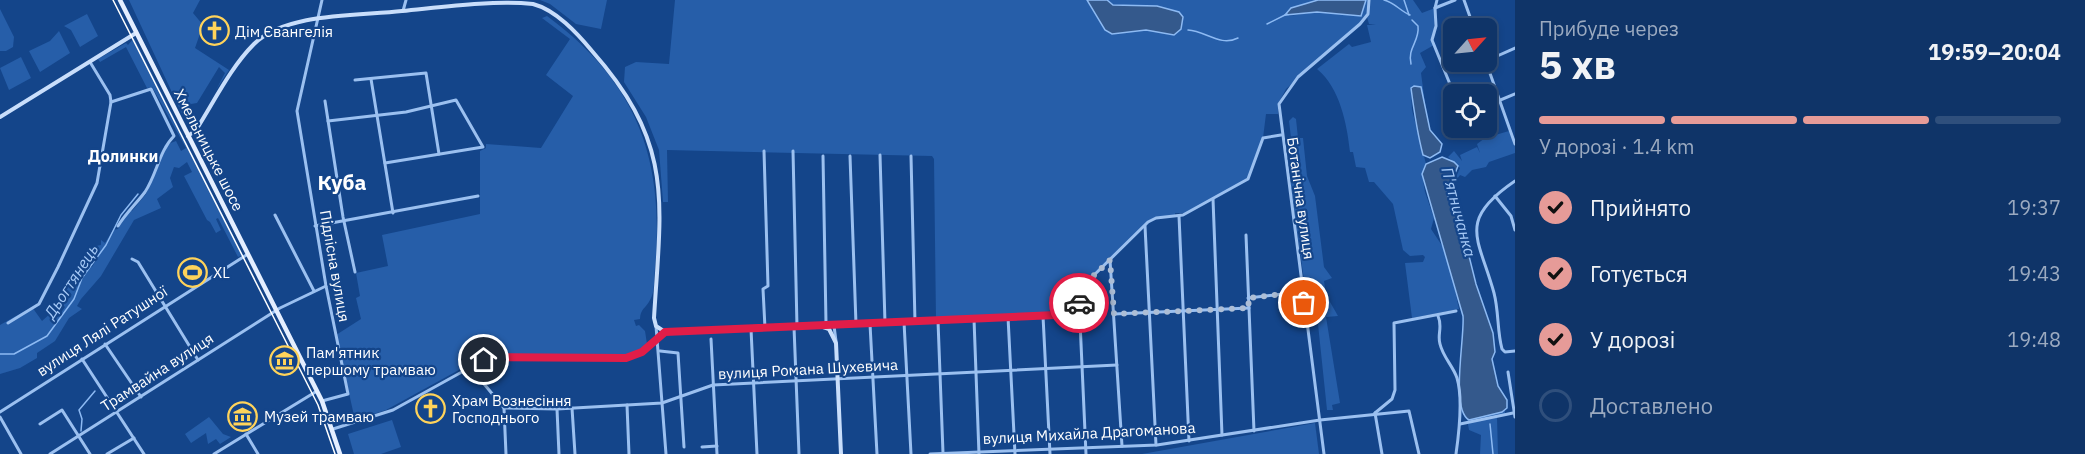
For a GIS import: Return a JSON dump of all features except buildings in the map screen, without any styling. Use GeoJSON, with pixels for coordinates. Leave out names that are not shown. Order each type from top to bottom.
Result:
{"type":"FeatureCollection","features":[{"type":"Feature","properties":{"kind":"main road","name":"Хмельницьке шосе"},"geometry":{"type":"LineString","coordinates":[[120,0],[322,401],[340,454]]}},
{"type":"Feature","properties":{"kind":"main road"},"geometry":{"type":"LineString","coordinates":[[188,136],[196,130],[253,45],[277,29],[319,19],[509,0],[535,4],[572,29],[600,60],[639,115],[654,151],[660,218],[654,318],[656,326],[665,332],[823,325],[831,331],[836,343],[841,454]]}},
{"type":"Feature","properties":{"kind":"main road"},"geometry":{"type":"LineString","coordinates":[[0,117],[136,33]]}},
{"type":"Feature","properties":{"kind":"street","name":"Підлісна вулиця"},"geometry":{"type":"LineString","coordinates":[[322,0],[297,111],[315,226],[348,394],[322,401]]}},
{"type":"Feature","properties":{"kind":"street"},"geometry":{"type":"LineString","coordinates":[[403,11],[406,0]]}},
{"type":"Feature","properties":{"kind":"street","name":"Ботанічна вулиця"},"geometry":{"type":"LineString","coordinates":[[1324,454],[1281,135],[1279,104],[1287,90],[1366,17],[1369,0]]}},
{"type":"Feature","properties":{"kind":"street"},"geometry":{"type":"LineString","coordinates":[[1437,0],[1435,8],[1437,26],[1432,40],[1450,84]]}},
{"type":"Feature","properties":{"kind":"street"},"geometry":{"type":"LineString","coordinates":[[1435,8],[1455,0]]}},
{"type":"Feature","properties":{"kind":"street"},"geometry":{"type":"LineString","coordinates":[[1464,0],[1470,18]]}},
{"type":"Feature","properties":{"kind":"street"},"geometry":{"type":"LineString","coordinates":[[1497,56],[1515,48]]}},
{"type":"Feature","properties":{"kind":"street"},"geometry":{"type":"LineString","coordinates":[[8,323],[39,304],[97,183],[111,102],[110,95],[90,62]]}},
{"type":"Feature","properties":{"kind":"street"},"geometry":{"type":"LineString","coordinates":[[1490,72],[1515,144]]}},
{"type":"Feature","properties":{"kind":"street"},"geometry":{"type":"LineString","coordinates":[[356,81],[426,73],[439,154]]}},
{"type":"Feature","properties":{"kind":"street"},"geometry":{"type":"LineString","coordinates":[[371,79],[393,213]]}},
{"type":"Feature","properties":{"kind":"street"},"geometry":{"type":"LineString","coordinates":[[111,102],[151,89],[174,136],[165,145],[144,193],[128,209],[118,226]]}},
{"type":"Feature","properties":{"kind":"street"},"geometry":{"type":"LineString","coordinates":[[1497,102],[1515,94]]}},
{"type":"Feature","properties":{"kind":"street"},"geometry":{"type":"LineString","coordinates":[[326,101],[345,222],[356,272]]}},
{"type":"Feature","properties":{"kind":"street"},"geometry":{"type":"LineString","coordinates":[[328,121],[432,108],[459,101],[483,147],[385,163]]}},
{"type":"Feature","properties":{"kind":"street"},"geometry":{"type":"LineString","coordinates":[[1086,454],[1078,299],[1085,284],[1144,226],[1156,218],[1179,216],[1248,178],[1263,138],[1281,135]]}},
{"type":"Feature","properties":{"kind":"street"},"geometry":{"type":"LineString","coordinates":[[764,151],[768,286],[763,289],[765,328]]}},
{"type":"Feature","properties":{"kind":"street"},"geometry":{"type":"LineString","coordinates":[[793,151],[799,454]]}},
{"type":"Feature","properties":{"kind":"street"},"geometry":{"type":"LineString","coordinates":[[880,155],[885,323]]}},
{"type":"Feature","properties":{"kind":"street"},"geometry":{"type":"LineString","coordinates":[[823,156],[823,325],[1079,314]]}},
{"type":"Feature","properties":{"kind":"street"},"geometry":{"type":"LineString","coordinates":[[850,156],[856,324]]}},
{"type":"Feature","properties":{"kind":"street"},"geometry":{"type":"LineString","coordinates":[[911,156],[915,322]]}},
{"type":"Feature","properties":{"kind":"street"},"geometry":{"type":"LineString","coordinates":[[1515,181],[1494,195],[1476,224],[1475,237],[1494,294],[1500,342],[1505,352],[1515,351]]}},
{"type":"Feature","properties":{"kind":"street"},"geometry":{"type":"LineString","coordinates":[[1494,195],[1511,216],[1515,230]]}},
{"type":"Feature","properties":{"kind":"street"},"geometry":{"type":"LineString","coordinates":[[315,226],[478,196]]}},
{"type":"Feature","properties":{"kind":"street"},"geometry":{"type":"LineString","coordinates":[[1213,199],[1222,435]]}},
{"type":"Feature","properties":{"kind":"street"},"geometry":{"type":"LineString","coordinates":[[275,215],[314,291]]}},
{"type":"Feature","properties":{"kind":"street"},"geometry":{"type":"LineString","coordinates":[[1179,216],[1189,441]]}},
{"type":"Feature","properties":{"kind":"street"},"geometry":{"type":"LineString","coordinates":[[1144,226],[1156,445]]}},
{"type":"Feature","properties":{"kind":"street"},"geometry":{"type":"LineString","coordinates":[[1246,235],[1254,431]]}},
{"type":"Feature","properties":{"kind":"street","name":"вулиця Лялі Ратушної"},"geometry":{"type":"LineString","coordinates":[[0,412],[163,306],[248,254]]}},
{"type":"Feature","properties":{"kind":"street"},"geometry":{"type":"LineString","coordinates":[[132,259],[138,262],[198,360]]}},
{"type":"Feature","properties":{"kind":"street"},"geometry":{"type":"LineString","coordinates":[[1110,260],[1122,446]]}},
{"type":"Feature","properties":{"kind":"street"},"geometry":{"type":"LineString","coordinates":[[276,310],[326,286]]}},
{"type":"Feature","properties":{"kind":"street"},"geometry":{"type":"LineString","coordinates":[[1248,298],[1302,292]]}},
{"type":"Feature","properties":{"kind":"street"},"geometry":{"type":"LineString","coordinates":[[1114,314],[1249,308]]}},
{"type":"Feature","properties":{"kind":"street","name":"Трамвайна вулиця"},"geometry":{"type":"LineString","coordinates":[[50,454],[118,413],[276,310]]}},
{"type":"Feature","properties":{"kind":"street"},"geometry":{"type":"LineString","coordinates":[[1382,454],[1375,413],[1392,399],[1395,390],[1393,326],[1397,322],[1456,311]]}},
{"type":"Feature","properties":{"kind":"street"},"geometry":{"type":"LineString","coordinates":[[1043,316],[1050,454]]}},
{"type":"Feature","properties":{"kind":"street"},"geometry":{"type":"LineString","coordinates":[[1438,316],[1441,325],[1438,335],[1442,351],[1457,379],[1460,424],[1456,454]]}},
{"type":"Feature","properties":{"kind":"street"},"geometry":{"type":"LineString","coordinates":[[1008,317],[1015,452]]}},
{"type":"Feature","properties":{"kind":"street"},"geometry":{"type":"LineString","coordinates":[[974,319],[979,453]]}},
{"type":"Feature","properties":{"kind":"street"},"geometry":{"type":"LineString","coordinates":[[938,321],[944,453]]}},
{"type":"Feature","properties":{"kind":"street"},"geometry":{"type":"LineString","coordinates":[[904,322],[911,454]]}},
{"type":"Feature","properties":{"kind":"street"},"geometry":{"type":"LineString","coordinates":[[870,324],[877,454]]}},
{"type":"Feature","properties":{"kind":"street"},"geometry":{"type":"LineString","coordinates":[[836,343],[837,325]]}},
{"type":"Feature","properties":{"kind":"street"},"geometry":{"type":"LineString","coordinates":[[656,326],[656,340],[660,351],[666,454]]}},
{"type":"Feature","properties":{"kind":"street"},"geometry":{"type":"LineString","coordinates":[[751,329],[757,454]]}},
{"type":"Feature","properties":{"kind":"street"},"geometry":{"type":"LineString","coordinates":[[333,429],[389,412],[491,357],[629,358],[638,355],[665,332]]}},
{"type":"Feature","properties":{"kind":"street"},"geometry":{"type":"LineString","coordinates":[[711,339],[717,454]]}},
{"type":"Feature","properties":{"kind":"street"},"geometry":{"type":"LineString","coordinates":[[105,344],[141,398]]}},
{"type":"Feature","properties":{"kind":"street"},"geometry":{"type":"LineString","coordinates":[[660,351],[678,353],[684,447]]}},
{"type":"Feature","properties":{"kind":"street"},"geometry":{"type":"LineString","coordinates":[[82,359],[144,454]]}},
{"type":"Feature","properties":{"kind":"street","name":"вулиця Романа Шухевича"},"geometry":{"type":"LineString","coordinates":[[504,408],[557,409],[662,403],[713,385],[1117,365]]}},
{"type":"Feature","properties":{"kind":"street"},"geometry":{"type":"LineString","coordinates":[[470,367],[504,408],[506,454]]}},
{"type":"Feature","properties":{"kind":"street"},"geometry":{"type":"LineString","coordinates":[[1460,424],[1514,415],[1508,372]]}},
{"type":"Feature","properties":{"kind":"street"},"geometry":{"type":"LineString","coordinates":[[214,454],[317,391]]}},
{"type":"Feature","properties":{"kind":"street"},"geometry":{"type":"LineString","coordinates":[[627,405],[629,454]]}},
{"type":"Feature","properties":{"kind":"street"},"geometry":{"type":"LineString","coordinates":[[572,408],[575,454]]}},
{"type":"Feature","properties":{"kind":"street"},"geometry":{"type":"LineString","coordinates":[[557,409],[560,454]]}},
{"type":"Feature","properties":{"kind":"street"},"geometry":{"type":"LineString","coordinates":[[40,424],[62,410],[90,454]]}},
{"type":"Feature","properties":{"kind":"street","name":"вулиця Михайла Драгоманова"},"geometry":{"type":"LineString","coordinates":[[930,454],[1156,445],[1320,420],[1406,410],[1411,412],[1419,454]]}},
{"type":"Feature","properties":{"kind":"street"},"geometry":{"type":"LineString","coordinates":[[0,417],[21,454]]}},
{"type":"Feature","properties":{"kind":"street"},"geometry":{"type":"LineString","coordinates":[[246,434],[258,454]]}},
{"type":"Feature","properties":{"kind":"street"},"geometry":{"type":"LineString","coordinates":[[107,454],[134,438]]}},
{"type":"Feature","properties":{"kind":"street"},"geometry":{"type":"LineString","coordinates":[[702,447],[717,446]]}},
{"type":"Feature","properties":{"kind":"shaded area"},"geometry":{"type":"Polygon","coordinates":[[[129,0],[200,0],[193,13],[203,25],[195,48],[229,70],[216,90],[225,73],[219,67],[197,103],[191,104],[183,116],[129,0]]]}},
{"type":"Feature","properties":{"kind":"shaded area"},"geometry":{"type":"Polygon","coordinates":[[[540,0],[607,0],[601,29],[576,24],[550,4],[540,0]]]}},
{"type":"Feature","properties":{"kind":"shaded area"},"geometry":{"type":"Polygon","coordinates":[[[675,0],[1087,0],[1105,30],[1112,34],[1146,30],[1174,35],[1179,12],[1157,6],[1113,5],[1107,0],[1318,0],[1291,8],[1289,16],[1317,12],[1361,16],[1366,0],[1413,0],[1422,13],[1435,8],[1434,45],[1420,53],[1426,67],[1421,73],[1426,111],[1411,88],[1412,110],[1426,164],[1422,174],[1425,192],[1434,218],[1431,229],[1447,253],[1459,309],[1412,318],[1405,263],[1423,262],[1425,257],[1423,255],[1410,256],[1403,250],[1393,204],[1374,182],[1369,182],[1365,168],[1356,167],[1353,152],[1350,152],[1347,130],[1337,96],[1317,69],[1349,44],[1352,47],[1371,42],[1367,25],[1376,25],[1369,24],[1367,17],[1286,89],[1278,104],[1278,114],[1266,114],[1263,138],[1248,179],[1185,213],[1175,213],[1175,216],[1152,220],[1085,284],[1071,314],[936,321],[934,159],[932,156],[667,150],[668,202],[663,202],[659,150],[646,117],[624,82],[625,67],[636,62],[669,64],[675,0]]]}},
{"type":"Feature","properties":{"kind":"shaded area"},"geometry":{"type":"Polygon","coordinates":[[[1087,0],[1107,0],[1113,5],[1157,6],[1179,12],[1183,17],[1181,29],[1174,35],[1146,30],[1112,34],[1105,30],[1087,0]]]}},
{"type":"Feature","properties":{"kind":"shaded area"},"geometry":{"type":"Polygon","coordinates":[[[1318,0],[1366,0],[1361,16],[1317,12],[1285,15],[1291,8],[1318,0]]]}},
{"type":"Feature","properties":{"kind":"shaded area"},"geometry":{"type":"Polygon","coordinates":[[[0,9],[14,37],[13,47],[6,51],[0,51],[0,9]]]}},
{"type":"Feature","properties":{"kind":"shaded area"},"geometry":{"type":"Polygon","coordinates":[[[87,14],[98,36],[80,47],[71,30],[64,26],[87,14]]]}},
{"type":"Feature","properties":{"kind":"shaded area"},"geometry":{"type":"Polygon","coordinates":[[[547,16],[578,41],[603,68],[623,96],[638,126],[649,158],[655,192],[657,229],[654,284],[652,297],[642,311],[640,319],[634,320],[636,326],[639,325],[645,331],[647,344],[633,357],[491,357],[488,354],[386,410],[355,420],[336,335],[361,319],[356,298],[360,296],[356,273],[388,266],[382,235],[480,214],[480,151],[486,148],[486,144],[541,148],[573,96],[546,75],[570,39],[542,18],[547,16]]]}},
{"type":"Feature","properties":{"kind":"shaded area"},"geometry":{"type":"Polygon","coordinates":[[[59,31],[70,53],[40,72],[29,51],[50,41],[59,31]]]}},
{"type":"Feature","properties":{"kind":"shaded area"},"geometry":{"type":"Polygon","coordinates":[[[134,38],[243,255],[238,257],[218,218],[216,219],[221,230],[216,233],[207,220],[184,176],[192,172],[187,162],[179,168],[174,167],[170,178],[173,187],[157,199],[161,208],[134,220],[101,276],[81,299],[77,306],[82,309],[69,318],[55,341],[37,353],[37,358],[20,368],[0,374],[0,325],[32,307],[42,321],[52,312],[58,317],[65,307],[63,305],[68,292],[66,292],[67,280],[78,278],[84,268],[92,267],[99,255],[91,255],[96,246],[101,245],[101,240],[105,243],[113,230],[118,229],[129,209],[132,211],[146,194],[165,145],[176,141],[181,151],[186,148],[152,87],[147,88],[126,47],[100,62],[98,59],[126,43],[128,45],[134,38]]]}},
{"type":"Feature","properties":{"kind":"shaded area"},"geometry":{"type":"Polygon","coordinates":[[[21,57],[31,78],[9,90],[0,68],[21,57]]]}},
{"type":"Feature","properties":{"kind":"shaded area"},"geometry":{"type":"Polygon","coordinates":[[[1421,87],[1430,130],[1442,144],[1440,152],[1430,158],[1423,155],[1419,138],[1411,88],[1421,87]]]}},
{"type":"Feature","properties":{"kind":"shaded area"},"geometry":{"type":"Polygon","coordinates":[[[1293,117],[1296,119],[1298,138],[1303,138],[1307,176],[1315,196],[1324,267],[1332,278],[1324,281],[1326,295],[1338,316],[1326,317],[1340,403],[1332,405],[1333,410],[1327,410],[1318,324],[1320,320],[1314,286],[1308,284],[1305,287],[1291,188],[1293,176],[1291,144],[1285,139],[1291,138],[1289,121],[1293,117]]]}},
{"type":"Feature","properties":{"kind":"shaded area"},"geometry":{"type":"Polygon","coordinates":[[[1509,131],[1515,144],[1515,153],[1489,162],[1486,167],[1472,170],[1465,177],[1460,175],[1453,184],[1460,168],[1448,157],[1454,151],[1462,161],[1460,155],[1477,147],[1480,153],[1477,144],[1485,138],[1497,138],[1497,134],[1509,131]]]}},
{"type":"Feature","properties":{"kind":"shaded area"},"geometry":{"type":"Polygon","coordinates":[[[1442,157],[1458,166],[1447,193],[1450,201],[1456,204],[1476,284],[1493,333],[1495,352],[1492,359],[1498,386],[1507,400],[1507,408],[1502,412],[1469,420],[1463,413],[1459,388],[1463,316],[1422,174],[1426,164],[1442,157]]]}},
{"type":"Feature","properties":{"kind":"shaded area"},"geometry":{"type":"Polygon","coordinates":[[[1505,411],[1505,415],[1497,417],[1498,454],[1480,454],[1481,435],[1469,430],[1467,419],[1505,411]]]}},
{"type":"Feature","properties":{"kind":"shaded area"},"geometry":{"type":"Polygon","coordinates":[[[209,417],[223,434],[231,437],[220,444],[216,439],[208,444],[206,433],[191,443],[185,434],[209,417]]]}},
{"type":"Feature","properties":{"kind":"shaded area"},"geometry":{"type":"Polygon","coordinates":[[[392,420],[401,447],[381,454],[354,454],[348,434],[392,420]]]}},
{"type":"Feature","properties":{"kind":"shaded area"},"geometry":{"type":"Polygon","coordinates":[[[1315,423],[1319,454],[1142,454],[1315,423]]]}},
{"type":"Feature","properties":{"kind":"waterway"},"geometry":{"type":"LineString","coordinates":[[1384,0],[1410,15]]}},
{"type":"Feature","properties":{"kind":"waterway","name":"П'ятничанка"},"geometry":{"type":"LineString","coordinates":[[1404,0],[1409,15]]}},
{"type":"Feature","properties":{"kind":"waterway"},"geometry":{"type":"LineString","coordinates":[[1267,24],[1287,14]]}},
{"type":"Feature","properties":{"kind":"waterway","name":"П'ятничанка"},"geometry":{"type":"LineString","coordinates":[[1411,64],[1411,53],[1418,31],[1418,26],[1412,20]]}},
{"type":"Feature","properties":{"kind":"waterway"},"geometry":{"type":"LineString","coordinates":[[1188,30],[1225,41],[1238,38]]}},
{"type":"Feature","properties":{"kind":"waterway","name":"Дьогтянець"},"geometry":{"type":"LineString","coordinates":[[0,354],[14,354],[47,336],[74,299],[82,278],[106,245],[121,215],[138,194]]}},
{"type":"Feature","properties":{"kind":"waterway"},"geometry":{"type":"LineString","coordinates":[[81,431],[82,419],[79,410],[95,391]]}},
{"type":"Feature","properties":{"kind":"waterway","name":"П'ятничанка"},"geometry":{"type":"LineString","coordinates":[[1490,424],[1493,454]]}},
{"type":"Feature","properties":{"kind":"tram line"},"geometry":{"type":"LineString","coordinates":[[113,0],[318,405],[335,454]]}},
{"type":"Feature","properties":{"kind":"way so far"},"geometry":{"type":"LineString","coordinates":[[1079,303],[1078,299],[1085,284],[1110,260],[1114,314],[1249,308],[1248,298],[1302,292],[1304,303]]}},
{"type":"Feature","properties":{"kind":"place","name":"Дім Євангелія"},"geometry":{"type":"Point","coordinates":[214,31]}},
{"type":"Feature","properties":{"kind":"place","name":"XL"},"geometry":{"type":"Point","coordinates":[192,272]}},
{"type":"Feature","properties":{"kind":"place","name":"Пам'ятник першому трамваю"},"geometry":{"type":"Point","coordinates":[285,361]}},
{"type":"Feature","properties":{"kind":"place","name":"Храм Вознесіння Господнього"},"geometry":{"type":"Point","coordinates":[431,409]}},
{"type":"Feature","properties":{"kind":"place","name":"Музей трамваю"},"geometry":{"type":"Point","coordinates":[243,416]}},
{"type":"Feature","properties":{"kind":"district","name":"Долинки"},"geometry":{"type":"Point","coordinates":[123,156]}},
{"type":"Feature","properties":{"kind":"district","name":"Куба"},"geometry":{"type":"Point","coordinates":[342,182]}},
{"type":"Feature","properties":{"kind":"route"},"geometry":{"type":"LineString","coordinates":[[484,360],[491,357],[626,358],[642,352],[665,332],[1079,314],[1079,303]]}}]}
